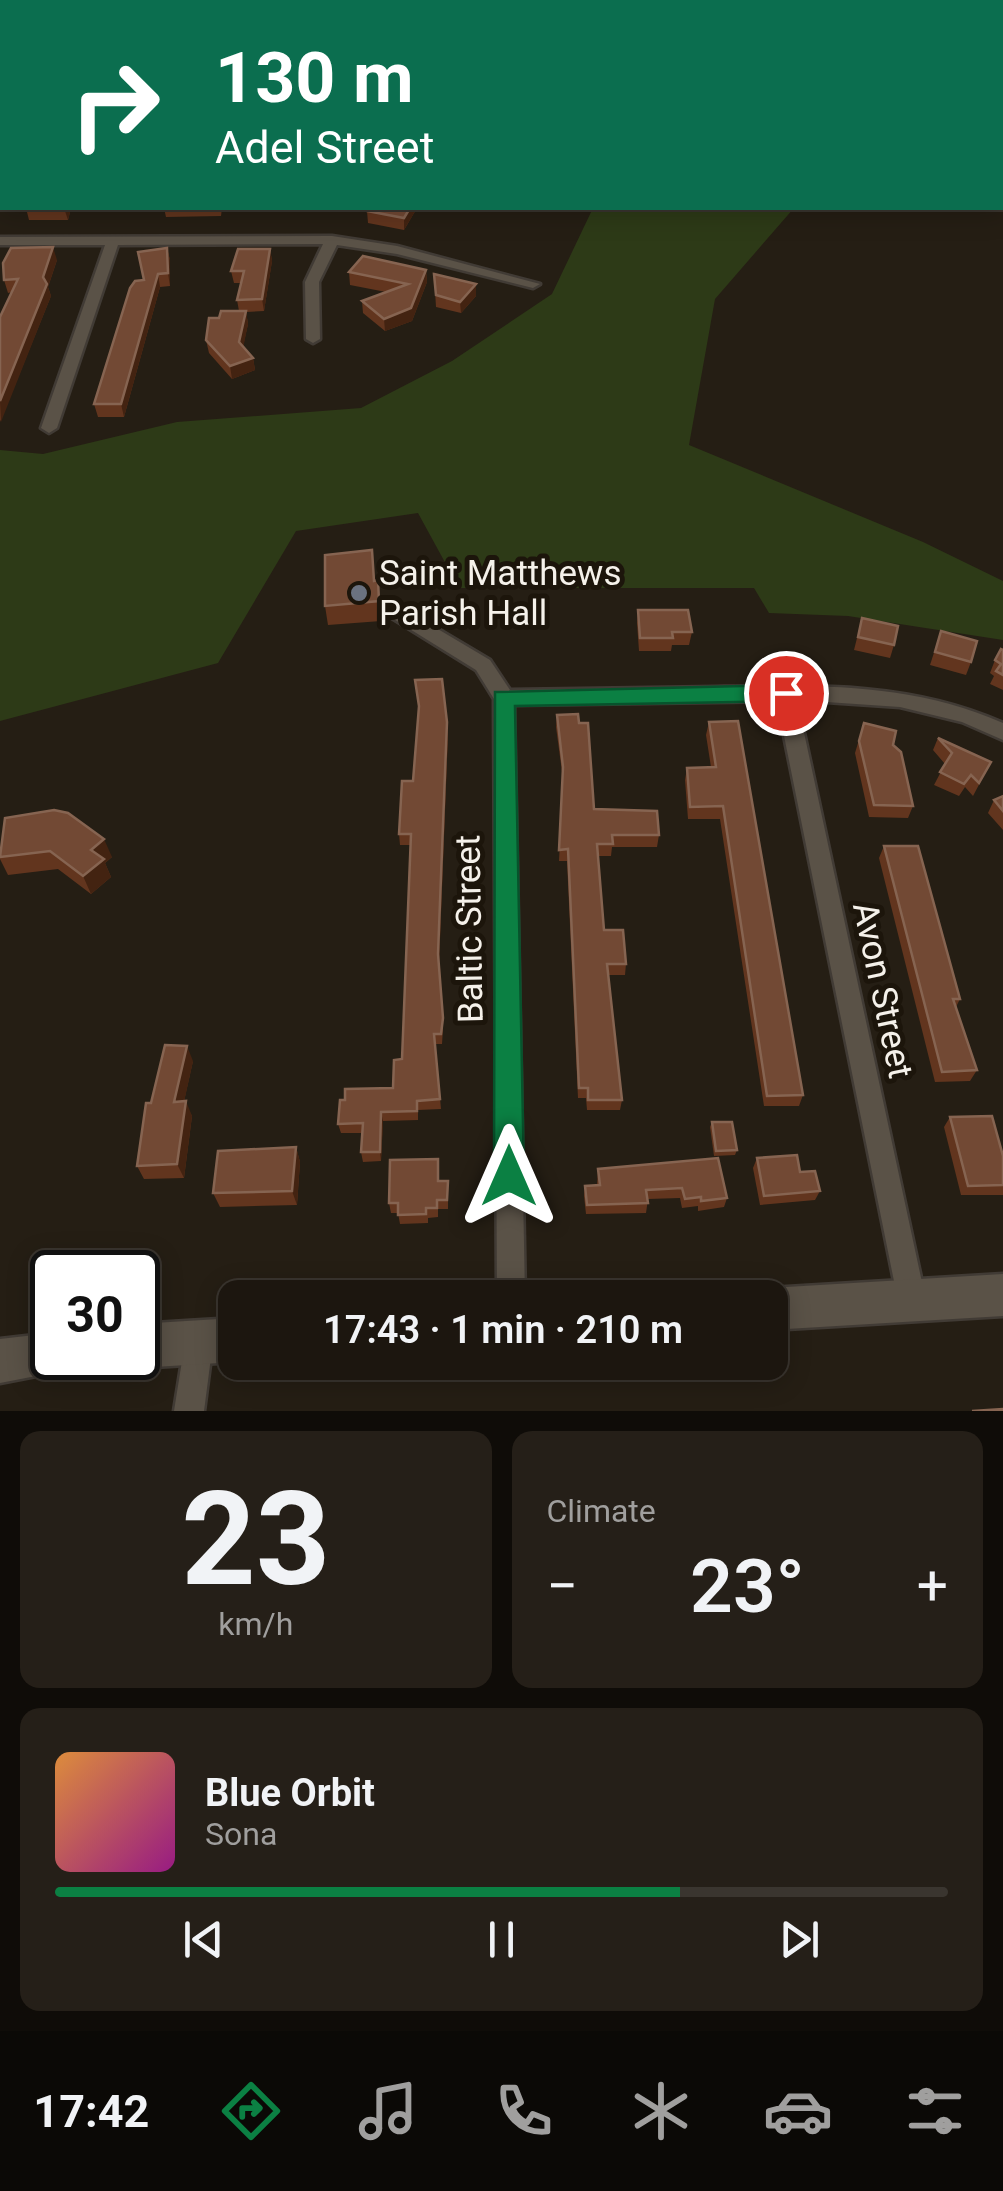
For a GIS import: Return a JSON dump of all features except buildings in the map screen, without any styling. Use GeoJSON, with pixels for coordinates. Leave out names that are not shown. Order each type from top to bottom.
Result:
{"type":"FeatureCollection","features":[{"type":"Feature","properties":{"kind":"main road"},"geometry":{"type":"LineString","coordinates":[[788,1308],[1003,1294]]}},
{"type":"Feature","properties":{"kind":"main road"},"geometry":{"type":"LineString","coordinates":[[160,1345],[217,1341]]}},
{"type":"Feature","properties":{"kind":"main road"},"geometry":{"type":"LineString","coordinates":[[0,1361],[30,1358]]}},
{"type":"Feature","properties":{"kind":"street"},"geometry":{"type":"LineString","coordinates":[[50,428],[113,240]]}},
{"type":"Feature","properties":{"kind":"street"},"geometry":{"type":"LineString","coordinates":[[313,339],[312,282],[332,240]]}},
{"type":"Feature","properties":{"kind":"street"},"geometry":{"type":"LineString","coordinates":[[0,241],[332,240],[396,250],[533,284]]}},
{"type":"Feature","properties":{"kind":"street"},"geometry":{"type":"LineString","coordinates":[[399,613],[483,665],[504,698],[786,693],[917,700],[966,714],[1003,732]]}},
{"type":"Feature","properties":{"kind":"street","name":"Avon Street"},"geometry":{"type":"LineString","coordinates":[[786,693],[912,1300]]}},
{"type":"Feature","properties":{"kind":"street","name":"Baltic Street"},"geometry":{"type":"LineString","coordinates":[[504,698],[511,1280]]}},
{"type":"Feature","properties":{"kind":"street"},"geometry":{"type":"LineString","coordinates":[[189,1411],[217,1341]]}},
{"type":"Feature","properties":{"kind":"green space"},"geometry":{"type":"Polygon","coordinates":[[[592,210],[792,210],[715,299],[689,445],[923,542],[1003,581],[1003,640],[848,616],[769,613],[754,588],[459,588],[418,513],[296,531],[218,663],[0,721],[0,450],[43,454],[177,422],[361,408],[452,361],[552,294],[592,210]]]}},
{"type":"Feature","properties":{"kind":"place","name":"Saint Matthews Parish Hall"},"geometry":{"type":"Point","coordinates":[359,593]}},
{"type":"Feature","properties":{"kind":"route"},"geometry":{"type":"LineString","coordinates":[[509,1176],[504,698],[786,693]]}}]}
